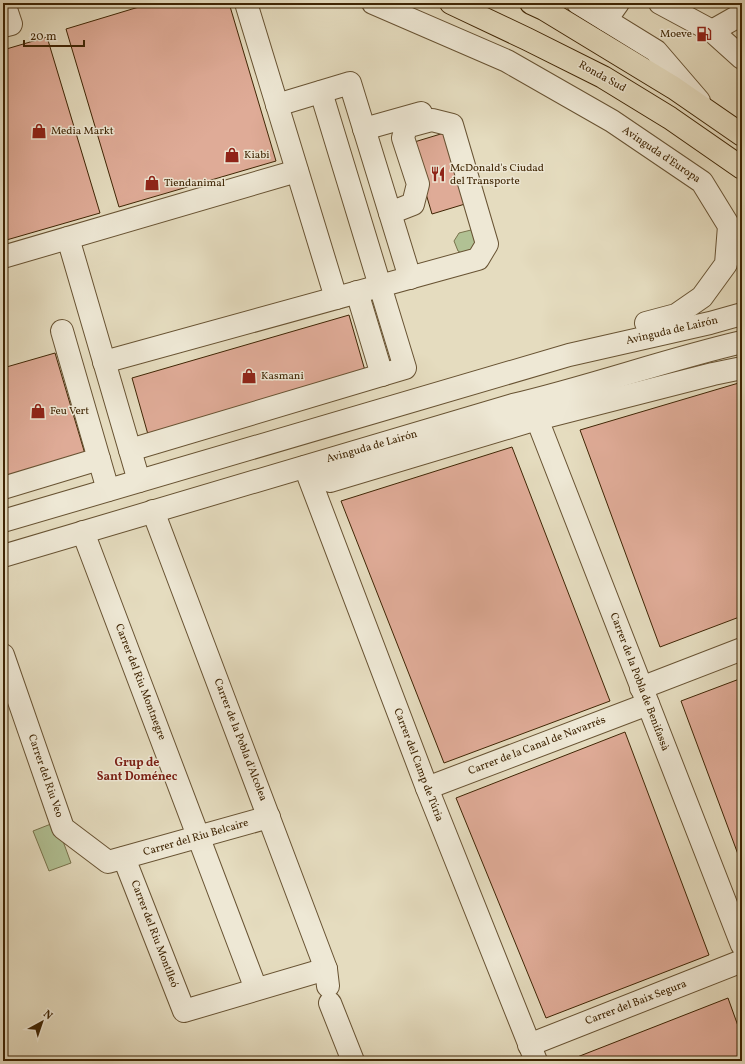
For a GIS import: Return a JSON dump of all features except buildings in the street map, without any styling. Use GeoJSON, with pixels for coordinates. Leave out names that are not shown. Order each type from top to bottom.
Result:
{"type":"FeatureCollection","features":[{"type":"Feature","properties":{"kind":"main road","name":"Ronda Sud"},"geometry":{"type":"LineString","coordinates":[[451,3],[603,77],[670,118],[742,168]]}},
{"type":"Feature","properties":{"kind":"main road"},"geometry":{"type":"LineString","coordinates":[[531,3],[544,9],[655,76],[705,108],[742,135]]}},
{"type":"Feature","properties":{"kind":"street"},"geometry":{"type":"LineString","coordinates":[[3,26],[11,24],[4,3]]}},
{"type":"Feature","properties":{"kind":"street"},"geometry":{"type":"LineString","coordinates":[[246,3],[336,298]]}},
{"type":"Feature","properties":{"kind":"street","name":"Avinguda d'Europa"},"geometry":{"type":"LineString","coordinates":[[373,3],[508,61],[612,120],[702,182],[729,226],[726,264],[702,297],[676,315],[627,328],[568,355]]}},
{"type":"Feature","properties":{"kind":"street"},"geometry":{"type":"LineString","coordinates":[[578,3],[612,11],[656,51],[705,108]]}},
{"type":"Feature","properties":{"kind":"street"},"geometry":{"type":"LineString","coordinates":[[660,3],[712,31],[742,58]]}},
{"type":"Feature","properties":{"kind":"street"},"geometry":{"type":"LineString","coordinates":[[712,31],[742,14]]}},
{"type":"Feature","properties":{"kind":"street"},"geometry":{"type":"LineString","coordinates":[[277,105],[350,83],[410,278]]}},
{"type":"Feature","properties":{"kind":"street"},"geometry":{"type":"LineString","coordinates":[[130,450],[405,368],[321,92]]}},
{"type":"Feature","properties":{"kind":"street"},"geometry":{"type":"LineString","coordinates":[[104,362],[478,259],[487,244],[452,126],[432,120],[421,113],[364,129]]}},
{"type":"Feature","properties":{"kind":"street"},"geometry":{"type":"LineString","coordinates":[[390,213],[413,204],[418,184],[402,138],[406,127],[432,120]]}},
{"type":"Feature","properties":{"kind":"street"},"geometry":{"type":"LineString","coordinates":[[3,257],[297,171]]}},
{"type":"Feature","properties":{"kind":"street"},"geometry":{"type":"LineString","coordinates":[[68,238],[139,481]]}},
{"type":"Feature","properties":{"kind":"street"},"geometry":{"type":"LineString","coordinates":[[357,292],[382,375]]}},
{"type":"Feature","properties":{"kind":"street","name":"Avinguda de Lairón"},"geometry":{"type":"LineString","coordinates":[[3,521],[568,355],[710,323],[742,314]]}},
{"type":"Feature","properties":{"kind":"street"},"geometry":{"type":"LineString","coordinates":[[62,331],[108,490]]}},
{"type":"Feature","properties":{"kind":"street","name":"Avinguda de Lairón"},"geometry":{"type":"LineString","coordinates":[[305,467],[330,481],[537,419],[562,403],[703,351],[742,342]]}},
{"type":"Feature","properties":{"kind":"street","name":"Avinguda de Lairón"},"geometry":{"type":"LineString","coordinates":[[3,556],[513,405],[562,403],[742,368]]}},
{"type":"Feature","properties":{"kind":"street","name":"Carrer de la Pobla de Benifassà"},"geometry":{"type":"LineString","coordinates":[[537,419],[644,696],[741,940]]}},
{"type":"Feature","properties":{"kind":"street"},"geometry":{"type":"LineString","coordinates":[[3,488],[99,459]]}},
{"type":"Feature","properties":{"kind":"street","name":"Carrer del Camp de Túria"},"geometry":{"type":"LineString","coordinates":[[305,467],[427,788],[533,1053]]}},
{"type":"Feature","properties":{"kind":"street","name":"Carrer de la Pobla d'Alcolea"},"geometry":{"type":"LineString","coordinates":[[152,511],[269,817],[353,1061]]}},
{"type":"Feature","properties":{"kind":"street","name":"Carrer del Riu Montnegre"},"geometry":{"type":"LineString","coordinates":[[83,532],[256,989]]}},
{"type":"Feature","properties":{"kind":"street","name":"Carrer de la Canal de Navarrés"},"geometry":{"type":"LineString","coordinates":[[427,788],[644,696],[742,649]]}},
{"type":"Feature","properties":{"kind":"street","name":"Carrer del Riu Veo"},"geometry":{"type":"LineString","coordinates":[[3,655],[62,828],[108,862],[124,858]]}},
{"type":"Feature","properties":{"kind":"street","name":"Carrer del Riu Belcaire"},"geometry":{"type":"LineString","coordinates":[[124,858],[269,817]]}},
{"type":"Feature","properties":{"kind":"street","name":"Carrer del Riu Montlleó"},"geometry":{"type":"LineString","coordinates":[[124,858],[184,1011],[256,989]]}},
{"type":"Feature","properties":{"kind":"street","name":"Carrer del Baix Segura"},"geometry":{"type":"LineString","coordinates":[[533,1053],[742,961]]}},
{"type":"Feature","properties":{"kind":"street"},"geometry":{"type":"LineString","coordinates":[[256,989],[328,986]]}},
{"type":"Feature","properties":{"kind":"green space"},"geometry":{"type":"Polygon","coordinates":[[[475,229],[480,244],[465,255],[458,251],[454,241],[459,233],[475,229]]]}},
{"type":"Feature","properties":{"kind":"green space"},"geometry":{"type":"Polygon","coordinates":[[[56,822],[71,863],[49,871],[33,831],[56,822]]]}},
{"type":"Feature","properties":{"kind":"place","name":"Moeve"},"geometry":{"type":"Point","coordinates":[704,34]}},
{"type":"Feature","properties":{"kind":"place","name":"Media Markt"},"geometry":{"type":"Point","coordinates":[39,131]}},
{"type":"Feature","properties":{"kind":"place","name":"Kiabi"},"geometry":{"type":"Point","coordinates":[232,155]}},
{"type":"Feature","properties":{"kind":"place","name":"McDonald's Ciudad del Transporte"},"geometry":{"type":"Point","coordinates":[438,174]}},
{"type":"Feature","properties":{"kind":"place","name":"Tiendanimal"},"geometry":{"type":"Point","coordinates":[152,183]}},
{"type":"Feature","properties":{"kind":"place","name":"Kasmani"},"geometry":{"type":"Point","coordinates":[249,376]}},
{"type":"Feature","properties":{"kind":"place","name":"Feu Vert"},"geometry":{"type":"Point","coordinates":[38,411]}},
{"type":"Feature","properties":{"kind":"district","name":"Grup de Sant Doménec"},"geometry":{"type":"Point","coordinates":[137,770]}}]}
